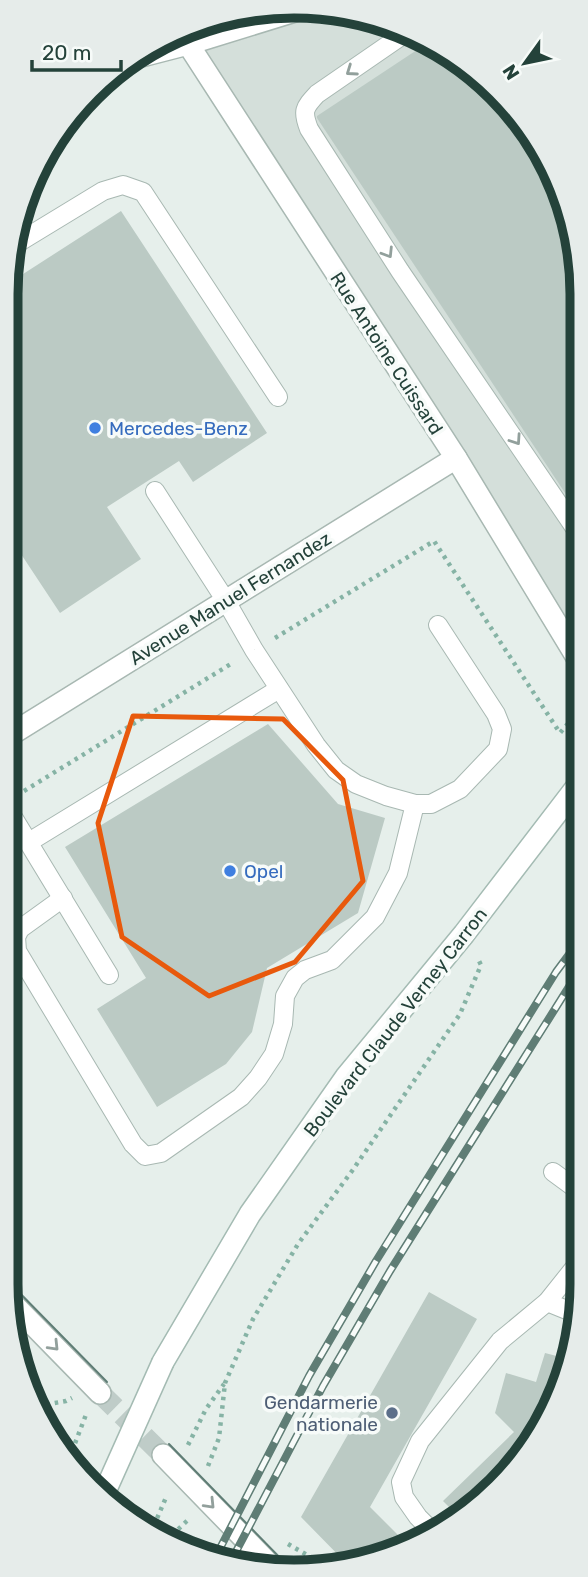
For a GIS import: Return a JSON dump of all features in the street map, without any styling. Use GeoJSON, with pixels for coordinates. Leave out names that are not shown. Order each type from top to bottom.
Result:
{"type":"FeatureCollection","features":[{"type":"Feature","properties":{"kind":"street"},"geometry":{"type":"LineString","coordinates":[[199,35],[257,20]]}},
{"type":"Feature","properties":{"kind":"street","name":"Rue Antoine Cuissard"},"geometry":{"type":"LineString","coordinates":[[190,38],[456,458],[570,646]]}},
{"type":"Feature","properties":{"kind":"street","name":"Avenue Manuel Fernandez"},"geometry":{"type":"LineString","coordinates":[[18,730],[456,458]]}},
{"type":"Feature","properties":{"kind":"street","name":"Boulevard Claude Verney Carron"},"geometry":{"type":"LineString","coordinates":[[107,1487],[163,1362],[250,1214],[346,1077],[464,934],[570,796]]}},
{"type":"Feature","properties":{"kind":"street"},"geometry":{"type":"LineString","coordinates":[[19,1310],[100,1394]]}},
{"type":"Feature","properties":{"kind":"street"},"geometry":{"type":"LineString","coordinates":[[163,1455],[263,1558]]}},
{"type":"Feature","properties":{"kind":"lane"},"geometry":{"type":"LineString","coordinates":[[398,38],[317,94],[306,106],[304,116],[309,129],[400,271],[570,521]]}},
{"type":"Feature","properties":{"kind":"lane"},"geometry":{"type":"LineString","coordinates":[[23,240],[103,191],[123,184],[143,192],[278,397]]}},
{"type":"Feature","properties":{"kind":"lane"},"geometry":{"type":"LineString","coordinates":[[155,491],[316,745],[337,770],[356,784],[415,804],[431,804],[460,789],[498,749],[502,729],[496,714],[438,625]]}},
{"type":"Feature","properties":{"kind":"lane"},"geometry":{"type":"LineString","coordinates":[[29,842],[279,689]]}},
{"type":"Feature","properties":{"kind":"lane"},"geometry":{"type":"LineString","coordinates":[[18,953],[133,1144],[145,1156],[160,1153],[241,1097],[274,1054],[283,1024],[285,996],[295,978],[305,970],[332,960],[375,917],[398,873],[415,804]]}},
{"type":"Feature","properties":{"kind":"lane"},"geometry":{"type":"LineString","coordinates":[[18,816],[29,842],[109,975]]}},
{"type":"Feature","properties":{"kind":"lane"},"geometry":{"type":"LineString","coordinates":[[18,933],[63,898]]}},
{"type":"Feature","properties":{"kind":"lane"},"geometry":{"type":"LineString","coordinates":[[553,1172],[570,1184]]}},
{"type":"Feature","properties":{"kind":"lane"},"geometry":{"type":"LineString","coordinates":[[426,1525],[404,1497],[401,1482],[420,1441],[500,1341],[547,1302],[570,1273]]}},
{"type":"Feature","properties":{"kind":"lane"},"geometry":{"type":"LineString","coordinates":[[547,1302],[569,1311]]}},
{"type":"Feature","properties":{"kind":"path"},"geometry":{"type":"LineString","coordinates":[[18,796],[434,541],[559,733],[570,720]]}},
{"type":"Feature","properties":{"kind":"path"},"geometry":{"type":"LineString","coordinates":[[190,1441],[206,1409],[225,1383],[253,1318],[298,1244],[360,1160],[460,1014],[481,965],[464,934]]}},
{"type":"Feature","properties":{"kind":"path"},"geometry":{"type":"LineString","coordinates":[[206,1470],[219,1438],[225,1383]]}},
{"type":"Feature","properties":{"kind":"path"},"geometry":{"type":"LineString","coordinates":[[46,1405],[76,1396]]}},
{"type":"Feature","properties":{"kind":"path"},"geometry":{"type":"LineString","coordinates":[[73,1449],[88,1413]]}},
{"type":"Feature","properties":{"kind":"path"},"geometry":{"type":"LineString","coordinates":[[175,1532],[185,1523]]}},
{"type":"Feature","properties":{"kind":"path"},"geometry":{"type":"LineString","coordinates":[[281,1541],[313,1559]]}},
{"type":"Feature","properties":{"kind":"highlighted area"},"geometry":{"type":"Polygon","coordinates":[[[133,716],[283,719],[343,780],[363,881],[295,962],[209,996],[122,937],[98,823],[133,716]]]}},
{"type":"Feature","properties":{"kind":"shaded area"},"geometry":{"type":"Polygon","coordinates":[[[276,18],[312,18],[366,27],[416,46],[448,64],[490,98],[524,140],[556,205],[570,276],[570,639],[184,41],[222,27],[276,18]]]}},
{"type":"Feature","properties":{"kind":"building"},"geometry":{"type":"Polygon","coordinates":[[[420,48],[448,64],[490,98],[524,140],[556,205],[568,258],[570,500],[317,118],[420,48]]]}},
{"type":"Feature","properties":{"kind":"building"},"geometry":{"type":"Polygon","coordinates":[[[121,211],[267,433],[193,482],[179,461],[107,507],[141,559],[60,613],[21,554],[18,556],[18,277],[121,211]]]}},
{"type":"Feature","properties":{"kind":"building"},"geometry":{"type":"Polygon","coordinates":[[[268,724],[338,804],[385,818],[358,913],[267,968],[252,1032],[226,1064],[157,1107],[97,1009],[146,978],[65,847],[268,724]]]}},
{"type":"Feature","properties":{"kind":"building","name":"Gendarmerie nationale"},"geometry":{"type":"Polygon","coordinates":[[[429,1292],[477,1319],[370,1507],[401,1538],[366,1550],[339,1556],[301,1517],[429,1292]]]}},
{"type":"Feature","properties":{"kind":"building"},"geometry":{"type":"Polygon","coordinates":[[[545,1353],[560,1357],[542,1405],[524,1437],[490,1479],[452,1510],[443,1501],[514,1432],[495,1413],[506,1373],[536,1382],[545,1353]]]}},
{"type":"Feature","properties":{"kind":"tunnel"},"geometry":{"type":"LineString","coordinates":[[100,1393],[163,1455]]}},
{"type":"Feature","properties":{"kind":"tram line"},"geometry":{"type":"LineString","coordinates":[[18,1291],[107,1382]]}},
{"type":"Feature","properties":{"kind":"tram line"},"geometry":{"type":"LineString","coordinates":[[169,1444],[282,1559]]}},
{"type":"Feature","properties":{"kind":"railway"},"geometry":{"type":"LineString","coordinates":[[219,1549],[309,1376],[376,1261],[570,953]]}},
{"type":"Feature","properties":{"kind":"railway"},"geometry":{"type":"LineString","coordinates":[[235,1553],[323,1386],[390,1271],[570,985]]}},
{"type":"Feature","properties":{"kind":"place","name":"Mercedes-Benz"},"geometry":{"type":"Point","coordinates":[95,428]}},
{"type":"Feature","properties":{"kind":"place","name":"Opel"},"geometry":{"type":"Point","coordinates":[230,871]}},
{"type":"Feature","properties":{"kind":"place","name":"Gendarmerie nationale"},"geometry":{"type":"Point","coordinates":[392,1413]}}]}
